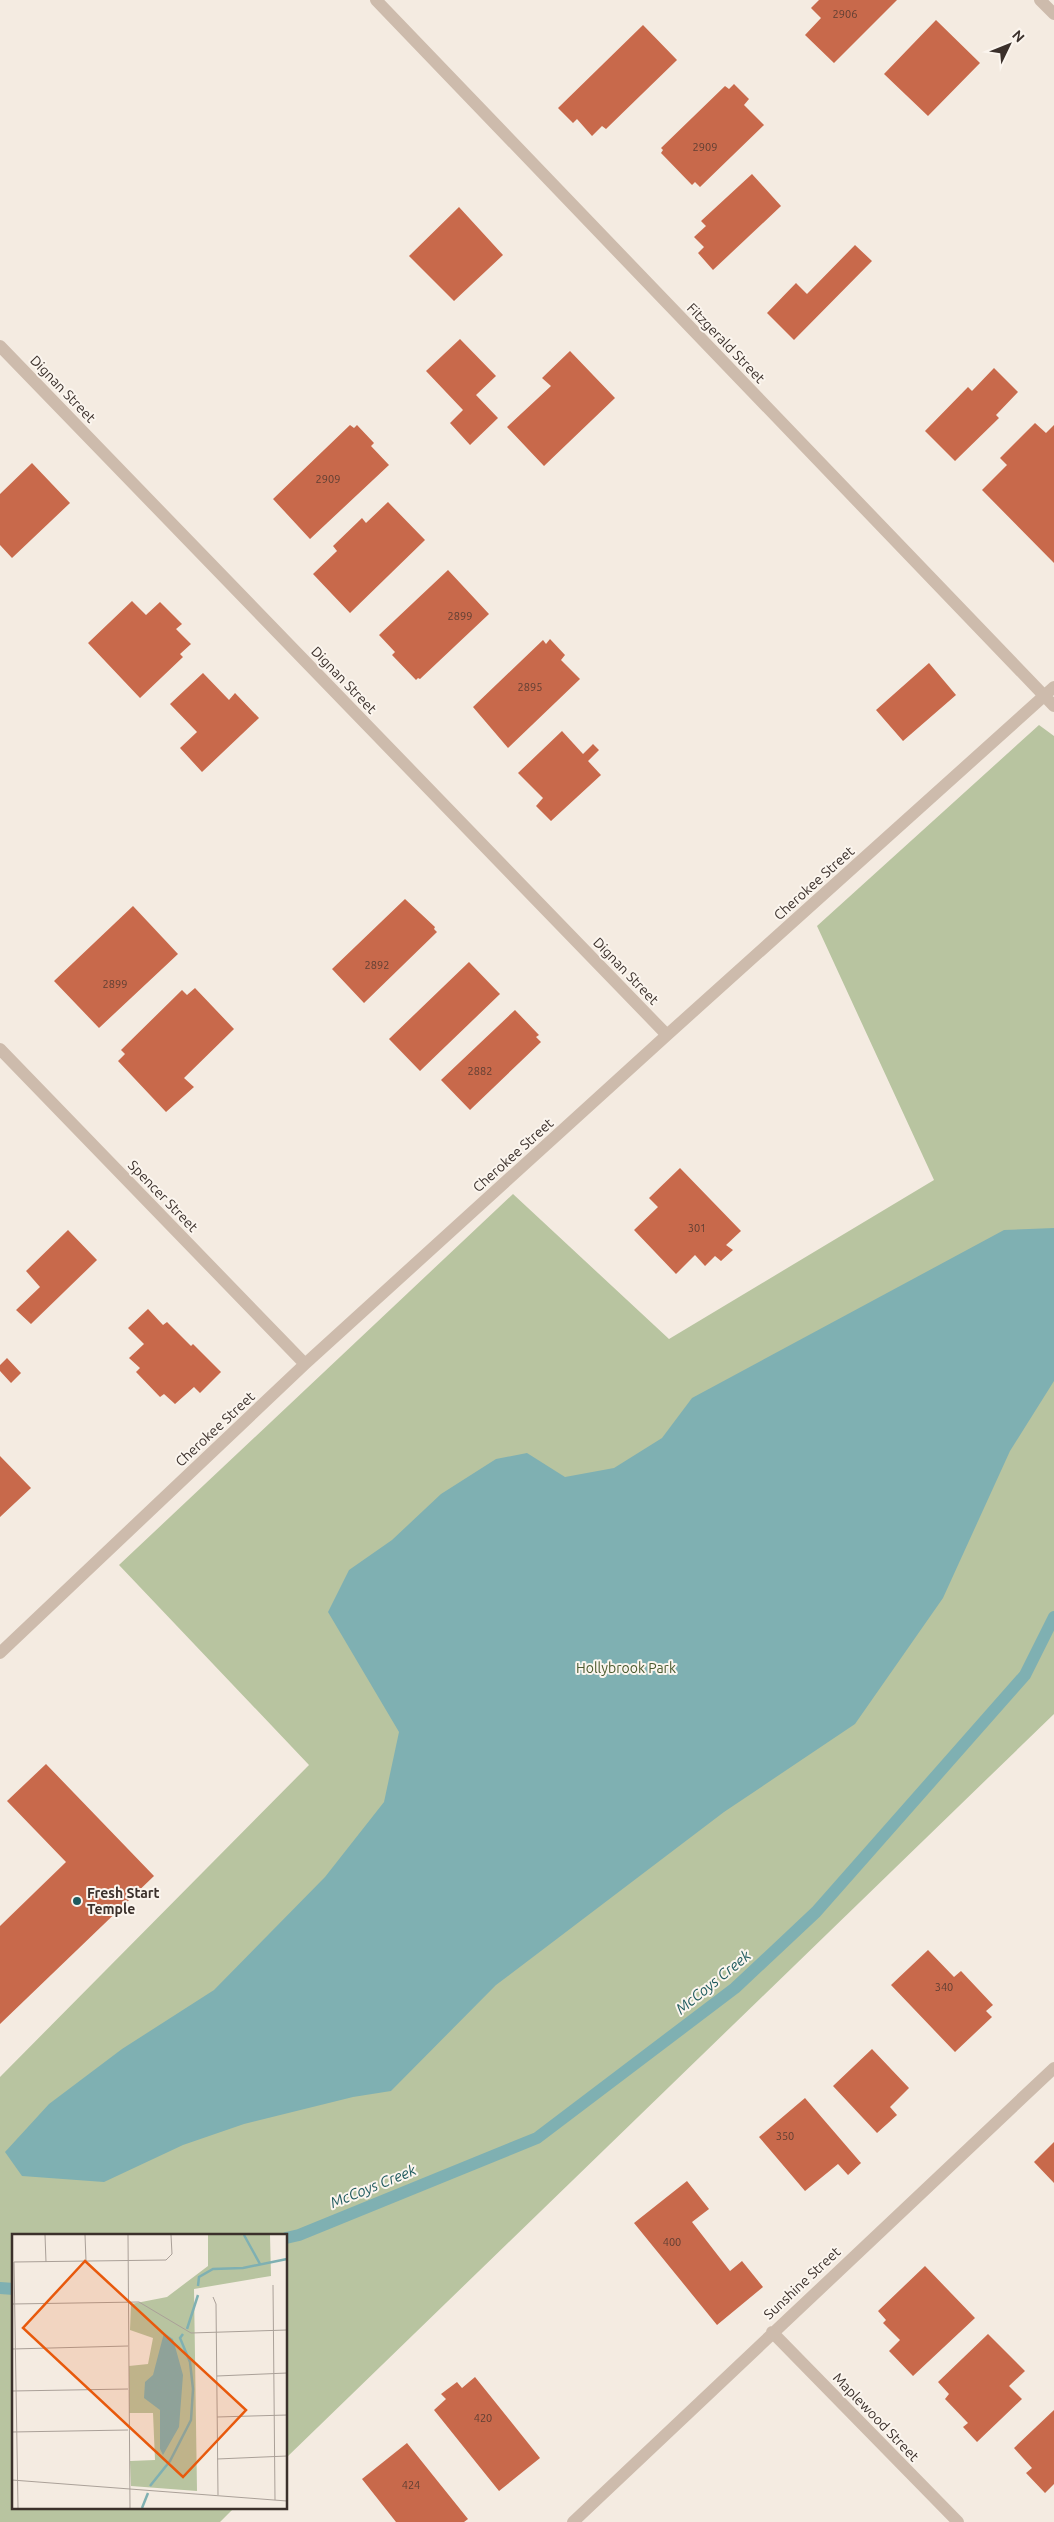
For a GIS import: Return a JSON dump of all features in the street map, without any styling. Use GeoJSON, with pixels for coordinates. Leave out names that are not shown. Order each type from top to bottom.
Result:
{"type":"FeatureCollection","features":[{"type":"Feature","properties":{"kind":"street","name":"Fitzgerald Street"},"geometry":{"type":"LineString","coordinates":[[376,0],[1054,706]]}},
{"type":"Feature","properties":{"kind":"street","name":"Dignan Street"},"geometry":{"type":"LineString","coordinates":[[0,346],[667,1035]]}},
{"type":"Feature","properties":{"kind":"street","name":"Cherokee Street"},"geometry":{"type":"LineString","coordinates":[[0,1653],[305,1364],[1054,687]]}},
{"type":"Feature","properties":{"kind":"street","name":"Spencer Street"},"geometry":{"type":"LineString","coordinates":[[0,1049],[305,1364]]}},
{"type":"Feature","properties":{"kind":"street","name":"Sunshine Street"},"geometry":{"type":"LineString","coordinates":[[573,2522],[772,2332],[1054,2068]]}},
{"type":"Feature","properties":{"kind":"street","name":"Maplewood Street"},"geometry":{"type":"LineString","coordinates":[[772,2332],[958,2522]]}},
{"type":"Feature","properties":{"kind":"green space","name":"Hollybrook Park"},"geometry":{"type":"Polygon","coordinates":[[[1039,725],[1054,736],[1054,1714],[288,2456],[288,2234],[12,2234],[12,2510],[232,2510],[220,2522],[0,2522],[0,2077],[309,1765],[119,1565],[513,1194],[669,1339],[934,1180],[817,926],[1039,725]]]}},
{"type":"Feature","properties":{"kind":"water"},"geometry":{"type":"Polygon","coordinates":[[[1054,1228],[1054,1381],[1010,1451],[943,1598],[855,1724],[724,1812],[496,1985],[391,2091],[353,2097],[244,2124],[183,2145],[104,2182],[22,2176],[5,2152],[49,2104],[122,2049],[214,1990],[325,1877],[384,1802],[399,1732],[328,1612],[349,1570],[392,1540],[441,1494],[496,1459],[527,1453],[565,1477],[614,1468],[662,1438],[692,1398],[1004,1230],[1054,1228]]]}},
{"type":"Feature","properties":{"kind":"building"},"geometry":{"type":"Polygon","coordinates":[[[819,0],[897,0],[834,63],[805,35],[821,18],[811,8],[819,0]]]}},
{"type":"Feature","properties":{"kind":"building"},"geometry":{"type":"Polygon","coordinates":[[[936,20],[980,63],[928,116],[884,74],[936,20]]]}},
{"type":"Feature","properties":{"kind":"building"},"geometry":{"type":"Polygon","coordinates":[[[643,25],[677,60],[606,129],[602,126],[592,136],[577,119],[573,123],[558,108],[643,25]]]}},
{"type":"Feature","properties":{"kind":"building"},"geometry":{"type":"Polygon","coordinates":[[[734,84],[749,99],[744,105],[764,125],[700,187],[695,182],[692,185],[661,153],[663,150],[661,148],[725,86],[729,89],[734,84]]]}},
{"type":"Feature","properties":{"kind":"building"},"geometry":{"type":"Polygon","coordinates":[[[752,174],[781,206],[713,270],[698,253],[704,247],[694,237],[706,226],[701,221],[752,174]]]}},
{"type":"Feature","properties":{"kind":"building"},"geometry":{"type":"Polygon","coordinates":[[[459,207],[503,255],[454,301],[409,256],[459,207]]]}},
{"type":"Feature","properties":{"kind":"building"},"geometry":{"type":"Polygon","coordinates":[[[855,245],[872,261],[794,340],[767,313],[796,283],[807,294],[855,245]]]}},
{"type":"Feature","properties":{"kind":"building"},"geometry":{"type":"Polygon","coordinates":[[[460,339],[496,376],[476,395],[498,418],[470,445],[450,423],[463,410],[426,371],[460,339]]]}},
{"type":"Feature","properties":{"kind":"building"},"geometry":{"type":"Polygon","coordinates":[[[570,351],[615,398],[544,466],[507,427],[551,386],[542,378],[570,351]]]}},
{"type":"Feature","properties":{"kind":"building"},"geometry":{"type":"Polygon","coordinates":[[[994,368],[1018,392],[996,415],[999,418],[955,461],[925,431],[968,387],[972,391],[994,368]]]}},
{"type":"Feature","properties":{"kind":"building"},"geometry":{"type":"Polygon","coordinates":[[[1035,423],[1046,433],[1054,425],[1054,563],[982,490],[1007,465],[1000,458],[1035,423]]]}},
{"type":"Feature","properties":{"kind":"building"},"geometry":{"type":"Polygon","coordinates":[[[350,425],[354,428],[357,425],[374,443],[371,446],[389,465],[310,539],[273,499],[350,425]]]}},
{"type":"Feature","properties":{"kind":"building"},"geometry":{"type":"Polygon","coordinates":[[[32,463],[70,503],[12,558],[0,545],[0,494],[32,463]]]}},
{"type":"Feature","properties":{"kind":"building"},"geometry":{"type":"Polygon","coordinates":[[[388,502],[425,540],[350,613],[313,574],[337,551],[333,546],[362,518],[366,523],[388,502]]]}},
{"type":"Feature","properties":{"kind":"building"},"geometry":{"type":"Polygon","coordinates":[[[448,570],[489,614],[420,679],[416,680],[392,655],[395,652],[379,635],[448,570]]]}},
{"type":"Feature","properties":{"kind":"building"},"geometry":{"type":"Polygon","coordinates":[[[132,601],[146,615],[160,602],[182,624],[176,629],[191,644],[180,654],[183,657],[140,698],[88,643],[132,601]]]}},
{"type":"Feature","properties":{"kind":"building"},"geometry":{"type":"Polygon","coordinates":[[[550,639],[565,655],[561,660],[580,679],[508,748],[473,707],[543,640],[546,644],[550,639]]]}},
{"type":"Feature","properties":{"kind":"building"},"geometry":{"type":"Polygon","coordinates":[[[929,663],[956,695],[903,741],[876,710],[929,663]]]}},
{"type":"Feature","properties":{"kind":"building"},"geometry":{"type":"Polygon","coordinates":[[[203,673],[229,700],[235,693],[259,718],[202,772],[180,748],[197,732],[170,704],[203,673]]]}},
{"type":"Feature","properties":{"kind":"building"},"geometry":{"type":"Polygon","coordinates":[[[562,731],[583,754],[593,744],[599,750],[588,761],[601,775],[551,821],[536,806],[543,798],[518,773],[562,731]]]}},
{"type":"Feature","properties":{"kind":"building"},"geometry":{"type":"Polygon","coordinates":[[[405,899],[435,927],[434,929],[437,932],[364,1003],[332,969],[405,899]]]}},
{"type":"Feature","properties":{"kind":"building"},"geometry":{"type":"Polygon","coordinates":[[[133,906],[178,954],[99,1028],[54,981],[133,906]]]}},
{"type":"Feature","properties":{"kind":"building"},"geometry":{"type":"Polygon","coordinates":[[[469,962],[500,994],[420,1071],[389,1039],[469,962]]]}},
{"type":"Feature","properties":{"kind":"building"},"geometry":{"type":"Polygon","coordinates":[[[195,988],[234,1029],[184,1078],[194,1087],[166,1112],[118,1061],[125,1054],[121,1050],[182,990],[187,995],[195,988]]]}},
{"type":"Feature","properties":{"kind":"building"},"geometry":{"type":"Polygon","coordinates":[[[515,1010],[539,1035],[536,1037],[541,1042],[470,1110],[441,1080],[515,1010]]]}},
{"type":"Feature","properties":{"kind":"building"},"geometry":{"type":"Polygon","coordinates":[[[680,1168],[741,1231],[726,1245],[733,1250],[721,1261],[715,1256],[705,1266],[695,1255],[676,1274],[634,1230],[658,1207],[649,1198],[680,1168]]]}},
{"type":"Feature","properties":{"kind":"building"},"geometry":{"type":"Polygon","coordinates":[[[68,1230],[97,1260],[31,1324],[16,1310],[40,1287],[26,1271],[68,1230]]]}},
{"type":"Feature","properties":{"kind":"building"},"geometry":{"type":"Polygon","coordinates":[[[148,1309],[163,1325],[167,1322],[191,1346],[193,1344],[221,1372],[200,1393],[194,1387],[175,1404],[164,1394],[160,1397],[136,1372],[140,1368],[129,1358],[144,1344],[128,1328],[148,1309]]]}},
{"type":"Feature","properties":{"kind":"building"},"geometry":{"type":"Polygon","coordinates":[[[7,1358],[21,1373],[11,1383],[0,1371],[0,1365],[7,1358]]]}},
{"type":"Feature","properties":{"kind":"building"},"geometry":{"type":"Polygon","coordinates":[[[0,1456],[31,1488],[0,1517],[0,1456]]]}},
{"type":"Feature","properties":{"kind":"building","name":"Fresh Start Temple"},"geometry":{"type":"Polygon","coordinates":[[[46,1764],[154,1876],[0,2024],[0,1926],[66,1862],[7,1801],[46,1764]]]}},
{"type":"Feature","properties":{"kind":"building"},"geometry":{"type":"Polygon","coordinates":[[[928,1950],[954,1977],[961,1971],[993,2005],[986,2011],[992,2017],[955,2052],[891,1985],[928,1950]]]}},
{"type":"Feature","properties":{"kind":"building"},"geometry":{"type":"Polygon","coordinates":[[[872,2049],[909,2088],[890,2107],[897,2115],[877,2133],[833,2086],[872,2049]]]}},
{"type":"Feature","properties":{"kind":"building"},"geometry":{"type":"Polygon","coordinates":[[[805,2098],[861,2163],[848,2175],[838,2164],[805,2191],[759,2137],[805,2098]]]}},
{"type":"Feature","properties":{"kind":"building"},"geometry":{"type":"Polygon","coordinates":[[[1054,2142],[1054,2183],[1034,2162],[1054,2142]]]}},
{"type":"Feature","properties":{"kind":"building"},"geometry":{"type":"Polygon","coordinates":[[[687,2181],[709,2209],[692,2222],[730,2271],[742,2261],[763,2287],[717,2325],[634,2223],[687,2181]]]}},
{"type":"Feature","properties":{"kind":"building"},"geometry":{"type":"Polygon","coordinates":[[[925,2266],[975,2318],[913,2376],[889,2351],[900,2340],[883,2323],[886,2320],[878,2311],[925,2266]]]}},
{"type":"Feature","properties":{"kind":"building"},"geometry":{"type":"Polygon","coordinates":[[[988,2334],[1025,2371],[1009,2386],[1022,2399],[977,2442],[963,2427],[968,2423],[945,2399],[949,2394],[938,2382],[988,2334]]]}},
{"type":"Feature","properties":{"kind":"building"},"geometry":{"type":"Polygon","coordinates":[[[475,2377],[540,2458],[499,2491],[434,2410],[446,2399],[441,2394],[457,2382],[462,2388],[475,2377]]]}},
{"type":"Feature","properties":{"kind":"building"},"geometry":{"type":"Polygon","coordinates":[[[1054,2410],[1054,2484],[1045,2493],[1026,2473],[1032,2468],[1014,2448],[1054,2410]]]}},
{"type":"Feature","properties":{"kind":"building"},"geometry":{"type":"Polygon","coordinates":[[[407,2443],[468,2519],[464,2522],[396,2522],[362,2479],[407,2443]]]}},
{"type":"Feature","properties":{"kind":"waterway","name":"McCoys Creek"},"geometry":{"type":"LineString","coordinates":[[288,2238],[299,2235],[537,2138],[735,1988],[816,1912],[1025,1675],[1054,1617]]}},
{"type":"Feature","properties":{"kind":"waterway","name":"McCoys Creek"},"geometry":{"type":"LineString","coordinates":[[0,2288],[12,2289]]}},
{"type":"Feature","properties":{"kind":"place","name":"Fresh Start Temple"},"geometry":{"type":"Point","coordinates":[77,1901]}}]}
